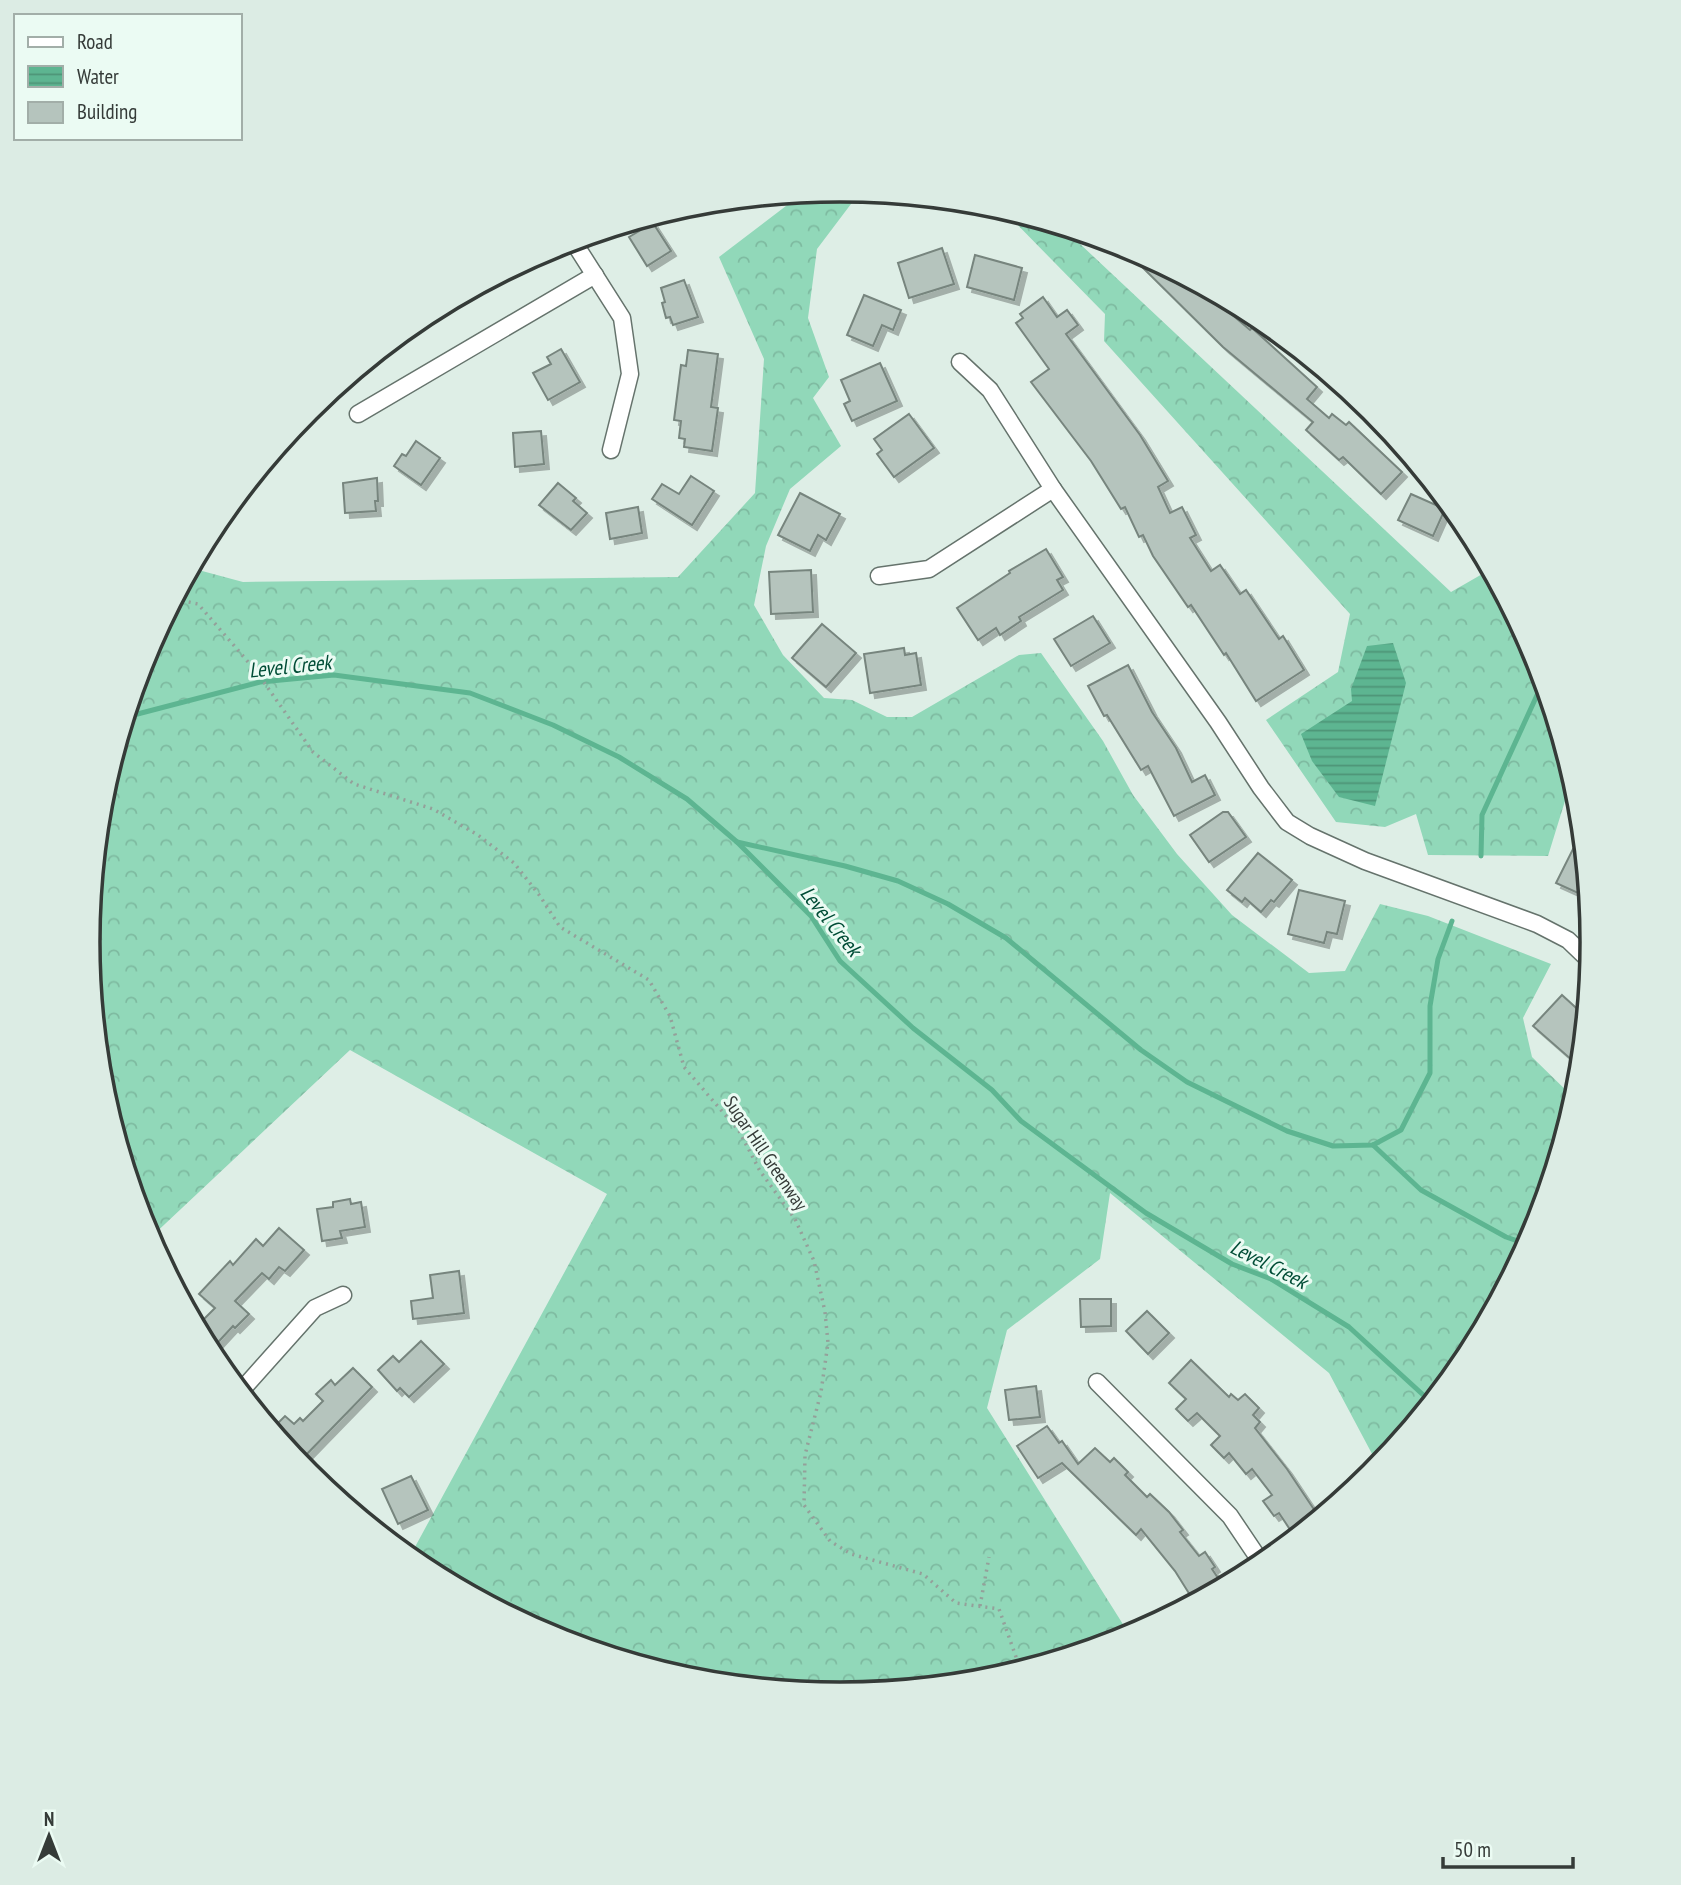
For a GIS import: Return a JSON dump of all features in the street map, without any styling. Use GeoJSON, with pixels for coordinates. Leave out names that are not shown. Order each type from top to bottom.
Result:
{"type":"FeatureCollection","features":[{"type":"Feature","properties":{"kind":"street"},"geometry":{"type":"LineString","coordinates":[[579,250],[622,318],[630,374],[611,450]]}},
{"type":"Feature","properties":{"kind":"street"},"geometry":{"type":"LineString","coordinates":[[358,414],[595,275]]}},
{"type":"Feature","properties":{"kind":"street"},"geometry":{"type":"LineString","coordinates":[[960,362],[990,390],[1053,489],[1287,822],[1365,862],[1537,924],[1567,940],[1581,952]]}},
{"type":"Feature","properties":{"kind":"street"},"geometry":{"type":"LineString","coordinates":[[879,576],[929,569],[1053,489]]}},
{"type":"Feature","properties":{"kind":"street"},"geometry":{"type":"LineString","coordinates":[[247,1384],[315,1308],[343,1296]]}},
{"type":"Feature","properties":{"kind":"street"},"geometry":{"type":"LineString","coordinates":[[1097,1382],[1230,1516],[1256,1555]]}},
{"type":"Feature","properties":{"kind":"path","name":"Sugar Hill Greenway"},"geometry":{"type":"LineString","coordinates":[[183,601],[198,604],[256,671],[268,692],[295,724],[313,752],[354,784],[433,810],[478,835],[514,863],[540,895],[560,927],[649,980],[670,1016],[684,1067],[739,1131],[760,1171],[795,1219],[814,1261],[825,1312],[828,1343],[821,1392],[805,1455],[804,1505],[830,1541],[851,1555],[923,1574],[956,1603],[999,1609],[1017,1661]]}},
{"type":"Feature","properties":{"kind":"path"},"geometry":{"type":"LineString","coordinates":[[980,1606],[989,1557]]}},
{"type":"Feature","properties":{"kind":"green space"},"geometry":{"type":"Polygon","coordinates":[[[852,202],[817,249],[808,318],[829,377],[813,398],[841,446],[790,489],[766,546],[754,605],[783,655],[824,698],[852,700],[887,717],[912,717],[1019,655],[1041,653],[1103,741],[1133,795],[1177,854],[1232,915],[1309,973],[1345,971],[1380,904],[1428,916],[1551,964],[1523,1018],[1532,1057],[1566,1090],[1542,1181],[1505,1270],[1482,1313],[1428,1393],[1373,1456],[1329,1373],[1110,1193],[1100,1259],[1007,1330],[987,1408],[1125,1627],[1079,1644],[985,1669],[889,1682],[840,1683],[792,1682],[696,1669],[602,1644],[557,1627],[470,1584],[429,1558],[415,1548],[607,1194],[350,1050],[158,1230],[139,1181],[114,1087],[101,991],[101,894],[106,846],[114,798],[139,704],[176,615],[200,570],[243,582],[678,577],[755,493],[764,359],[719,257],[790,203],[852,202]]]}},
{"type":"Feature","properties":{"kind":"green space"},"geometry":{"type":"Polygon","coordinates":[[[1016,223],[1076,240],[1451,592],[1483,574],[1525,659],[1542,704],[1567,796],[1548,856],[1428,855],[1416,814],[1385,827],[1336,822],[1266,720],[1338,672],[1350,614],[1104,341],[1105,314],[1016,223]]]}},
{"type":"Feature","properties":{"kind":"water"},"geometry":{"type":"Polygon","coordinates":[[[1393,643],[1406,683],[1375,806],[1339,797],[1312,761],[1301,734],[1352,701],[1351,689],[1367,646],[1393,643]]]}},
{"type":"Feature","properties":{"kind":"building"},"geometry":{"type":"Polygon","coordinates":[[[655,226],[671,251],[647,266],[629,237],[655,226]]]}},
{"type":"Feature","properties":{"kind":"building"},"geometry":{"type":"Polygon","coordinates":[[[942,248],[954,284],[909,298],[898,263],[942,248]]]}},
{"type":"Feature","properties":{"kind":"building"},"geometry":{"type":"Polygon","coordinates":[[[975,255],[1022,268],[1014,300],[967,287],[975,255]]]}},
{"type":"Feature","properties":{"kind":"building"},"geometry":{"type":"Polygon","coordinates":[[[1141,266],[1211,301],[1250,330],[1252,328],[1317,387],[1307,399],[1329,418],[1332,414],[1346,425],[1349,422],[1402,472],[1381,494],[1343,457],[1339,460],[1306,430],[1313,422],[1223,347],[1141,266]]]}},
{"type":"Feature","properties":{"kind":"building"},"geometry":{"type":"Polygon","coordinates":[[[684,280],[698,317],[673,325],[670,317],[666,318],[661,288],[684,280]]]}},
{"type":"Feature","properties":{"kind":"building"},"geometry":{"type":"Polygon","coordinates":[[[864,295],[901,310],[893,330],[882,325],[873,346],[847,335],[864,295]]]}},
{"type":"Feature","properties":{"kind":"building"},"geometry":{"type":"Polygon","coordinates":[[[1043,297],[1057,317],[1067,310],[1078,325],[1066,334],[1140,435],[1168,481],[1158,487],[1170,513],[1182,507],[1196,535],[1190,538],[1211,571],[1220,565],[1240,594],[1246,590],[1279,639],[1283,636],[1304,670],[1256,701],[1226,653],[1224,655],[1191,605],[1188,607],[1153,556],[1143,535],[1139,537],[1125,507],[1121,509],[1091,461],[1031,382],[1049,369],[1016,323],[1023,318],[1020,314],[1043,297]]]}},
{"type":"Feature","properties":{"kind":"building"},"geometry":{"type":"Polygon","coordinates":[[[561,349],[580,382],[548,400],[533,373],[551,364],[547,357],[561,349]]]}},
{"type":"Feature","properties":{"kind":"building"},"geometry":{"type":"Polygon","coordinates":[[[688,350],[718,354],[711,407],[718,408],[712,451],[684,447],[685,439],[679,438],[681,421],[674,420],[681,365],[686,366],[688,350]]]}},
{"type":"Feature","properties":{"kind":"building"},"geometry":{"type":"Polygon","coordinates":[[[880,363],[897,401],[852,421],[844,404],[850,401],[841,380],[880,363]]]}},
{"type":"Feature","properties":{"kind":"building"},"geometry":{"type":"Polygon","coordinates":[[[909,414],[934,448],[894,477],[877,454],[882,450],[874,439],[909,414]]]}},
{"type":"Feature","properties":{"kind":"building"},"geometry":{"type":"Polygon","coordinates":[[[541,431],[544,464],[515,467],[513,433],[541,431]]]}},
{"type":"Feature","properties":{"kind":"building"},"geometry":{"type":"Polygon","coordinates":[[[416,441],[440,458],[421,485],[394,466],[402,454],[406,456],[416,441]]]}},
{"type":"Feature","properties":{"kind":"building"},"geometry":{"type":"Polygon","coordinates":[[[691,476],[714,491],[692,525],[652,499],[662,484],[679,494],[691,476]]]}},
{"type":"Feature","properties":{"kind":"building"},"geometry":{"type":"Polygon","coordinates":[[[377,478],[376,511],[345,513],[343,483],[377,478]]]}},
{"type":"Feature","properties":{"kind":"building"},"geometry":{"type":"Polygon","coordinates":[[[558,483],[576,498],[573,501],[587,513],[571,530],[539,505],[558,483]]]}},
{"type":"Feature","properties":{"kind":"building"},"geometry":{"type":"Polygon","coordinates":[[[800,493],[840,514],[826,540],[818,535],[810,551],[778,535],[800,493]]]}},
{"type":"Feature","properties":{"kind":"building"},"geometry":{"type":"Polygon","coordinates":[[[1411,494],[1438,506],[1443,513],[1433,536],[1398,520],[1411,494]]]}},
{"type":"Feature","properties":{"kind":"building"},"geometry":{"type":"Polygon","coordinates":[[[638,507],[642,533],[610,539],[606,513],[638,507]]]}},
{"type":"Feature","properties":{"kind":"building"},"geometry":{"type":"Polygon","coordinates":[[[1046,549],[1063,577],[1057,580],[1063,590],[1019,617],[1021,621],[1000,635],[996,628],[978,640],[957,608],[1010,573],[1009,571],[1046,549]]]}},
{"type":"Feature","properties":{"kind":"building"},"geometry":{"type":"Polygon","coordinates":[[[811,570],[813,612],[771,614],[769,572],[811,570]]]}},
{"type":"Feature","properties":{"kind":"building"},"geometry":{"type":"Polygon","coordinates":[[[1093,616],[1110,643],[1071,666],[1054,639],[1093,616]]]}},
{"type":"Feature","properties":{"kind":"building"},"geometry":{"type":"Polygon","coordinates":[[[822,624],[856,653],[826,687],[792,658],[822,624]]]}},
{"type":"Feature","properties":{"kind":"building"},"geometry":{"type":"Polygon","coordinates":[[[904,648],[905,655],[916,653],[921,685],[870,693],[864,654],[904,648]]]}},
{"type":"Feature","properties":{"kind":"building"},"geometry":{"type":"Polygon","coordinates":[[[1128,665],[1152,712],[1176,748],[1192,782],[1205,775],[1215,795],[1174,816],[1148,766],[1141,770],[1107,715],[1104,716],[1088,686],[1128,665]]]}},
{"type":"Feature","properties":{"kind":"building"},"geometry":{"type":"Polygon","coordinates":[[[1223,812],[1228,812],[1246,837],[1209,862],[1190,835],[1223,812]]]}},
{"type":"Feature","properties":{"kind":"building"},"geometry":{"type":"Polygon","coordinates":[[[1573,849],[1575,850],[1580,894],[1556,883],[1573,849]]]}},
{"type":"Feature","properties":{"kind":"building"},"geometry":{"type":"Polygon","coordinates":[[[1258,853],[1292,880],[1274,902],[1271,900],[1261,912],[1245,898],[1242,902],[1227,890],[1258,853]]]}},
{"type":"Feature","properties":{"kind":"building"},"geometry":{"type":"Polygon","coordinates":[[[1299,890],[1345,901],[1337,934],[1327,932],[1324,943],[1288,934],[1299,890]]]}},
{"type":"Feature","properties":{"kind":"building"},"geometry":{"type":"Polygon","coordinates":[[[1562,995],[1578,1010],[1572,1060],[1533,1026],[1562,995]]]}},
{"type":"Feature","properties":{"kind":"building"},"geometry":{"type":"Polygon","coordinates":[[[350,1199],[351,1204],[361,1202],[365,1227],[340,1231],[342,1238],[322,1241],[317,1209],[333,1207],[333,1202],[350,1199]]]}},
{"type":"Feature","properties":{"kind":"building"},"geometry":{"type":"Polygon","coordinates":[[[279,1228],[304,1250],[285,1271],[279,1267],[269,1279],[262,1273],[235,1301],[249,1314],[218,1343],[203,1320],[215,1308],[199,1294],[230,1261],[233,1265],[256,1239],[263,1246],[279,1228]]]}},
{"type":"Feature","properties":{"kind":"building"},"geometry":{"type":"Polygon","coordinates":[[[459,1271],[464,1313],[413,1319],[411,1301],[433,1298],[430,1275],[459,1271]]]}},
{"type":"Feature","properties":{"kind":"building"},"geometry":{"type":"Polygon","coordinates":[[[1080,1299],[1111,1299],[1111,1326],[1081,1327],[1080,1299]]]}},
{"type":"Feature","properties":{"kind":"building"},"geometry":{"type":"Polygon","coordinates":[[[1147,1311],[1169,1333],[1148,1354],[1126,1331],[1147,1311]]]}},
{"type":"Feature","properties":{"kind":"building"},"geometry":{"type":"Polygon","coordinates":[[[421,1341],[444,1364],[409,1397],[400,1388],[397,1391],[378,1370],[393,1356],[399,1362],[421,1341]]]}},
{"type":"Feature","properties":{"kind":"building"},"geometry":{"type":"Polygon","coordinates":[[[1191,1360],[1229,1397],[1231,1394],[1238,1400],[1245,1394],[1259,1408],[1253,1415],[1260,1422],[1255,1428],[1315,1511],[1291,1530],[1279,1513],[1274,1516],[1263,1501],[1272,1495],[1252,1469],[1246,1474],[1229,1453],[1224,1458],[1211,1445],[1220,1436],[1197,1413],[1188,1421],[1176,1409],[1186,1399],[1169,1383],[1191,1360]]]}},
{"type":"Feature","properties":{"kind":"building"},"geometry":{"type":"Polygon","coordinates":[[[353,1368],[372,1387],[306,1455],[278,1423],[285,1416],[294,1424],[300,1418],[303,1421],[323,1401],[316,1394],[331,1380],[335,1385],[353,1368]]]}},
{"type":"Feature","properties":{"kind":"building"},"geometry":{"type":"Polygon","coordinates":[[[1036,1386],[1040,1417],[1009,1420],[1005,1390],[1036,1386]]]}},
{"type":"Feature","properties":{"kind":"building"},"geometry":{"type":"Polygon","coordinates":[[[1047,1426],[1059,1443],[1062,1441],[1078,1464],[1095,1448],[1110,1462],[1114,1458],[1128,1472],[1125,1475],[1147,1497],[1150,1494],[1169,1512],[1183,1530],[1180,1532],[1199,1556],[1205,1552],[1215,1567],[1212,1569],[1219,1579],[1190,1595],[1175,1571],[1141,1529],[1136,1535],[1062,1463],[1038,1478],[1017,1446],[1047,1426]]]}},
{"type":"Feature","properties":{"kind":"building"},"geometry":{"type":"Polygon","coordinates":[[[411,1476],[428,1510],[398,1524],[382,1489],[411,1476]]]}},
{"type":"Feature","properties":{"kind":"waterway","name":"Level Creek"},"geometry":{"type":"LineString","coordinates":[[136,714],[260,682],[334,675],[470,693],[553,725],[619,757],[687,799],[737,842],[811,916],[840,961],[913,1028],[992,1090],[1021,1121],[1146,1213],[1232,1264],[1271,1279],[1349,1327],[1425,1397]]}},
{"type":"Feature","properties":{"kind":"waterway"},"geometry":{"type":"LineString","coordinates":[[1481,856],[1482,815],[1538,693]]}},
{"type":"Feature","properties":{"kind":"waterway"},"geometry":{"type":"LineString","coordinates":[[737,842],[845,866],[898,881],[948,904],[1006,938],[1141,1050],[1187,1082],[1287,1131],[1333,1146],[1373,1145],[1401,1130],[1430,1073],[1430,1006],[1438,959],[1452,921]]}},
{"type":"Feature","properties":{"kind":"waterway"},"geometry":{"type":"LineString","coordinates":[[1373,1145],[1421,1190],[1518,1241]]}}]}
